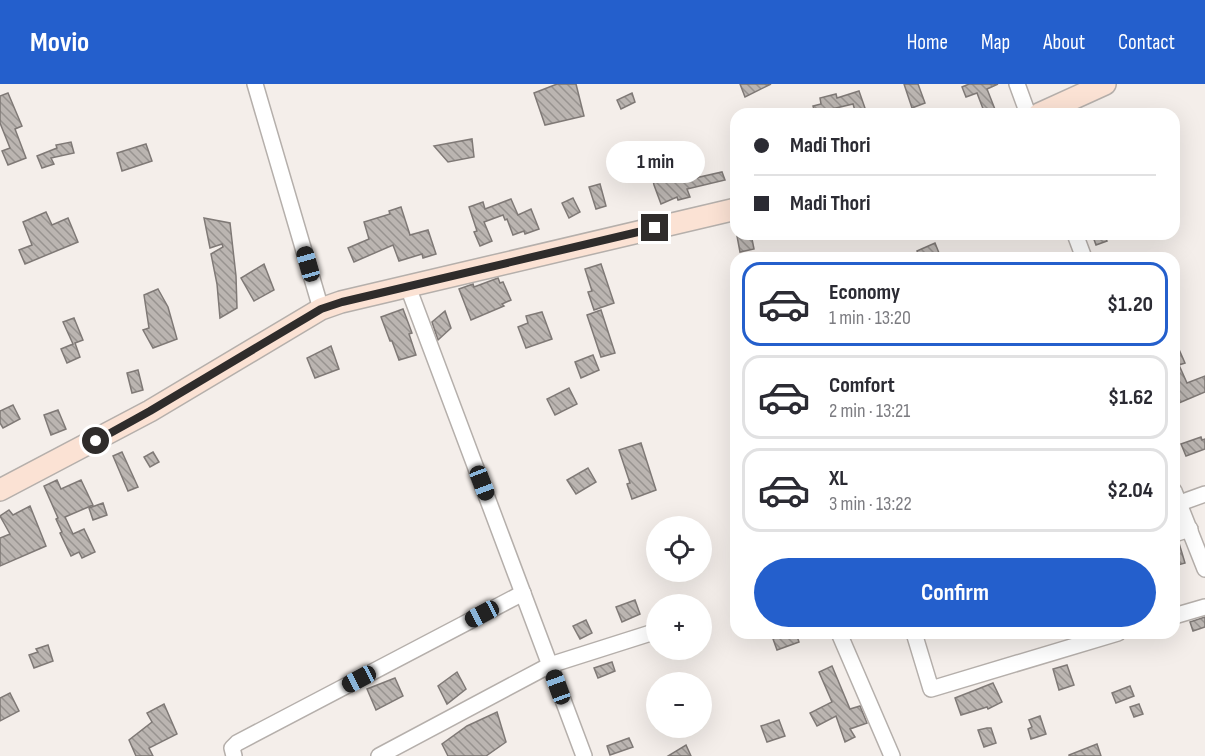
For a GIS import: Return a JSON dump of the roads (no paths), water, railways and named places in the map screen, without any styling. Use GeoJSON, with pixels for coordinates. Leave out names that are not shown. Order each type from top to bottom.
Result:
{"type":"FeatureCollection","features":[{"type":"Feature","properties":{"kind":"main road"},"geometry":{"type":"LineString","coordinates":[[1051,108],[1105,84]]}},
{"type":"Feature","properties":{"kind":"main road"},"geometry":{"type":"LineString","coordinates":[[0,490],[150,411],[321,309],[342,302],[730,210]]}},
{"type":"Feature","properties":{"kind":"street"},"geometry":{"type":"LineString","coordinates":[[255,84],[321,309]]}},
{"type":"Feature","properties":{"kind":"street"},"geometry":{"type":"LineString","coordinates":[[1017,84],[1026,108]]}},
{"type":"Feature","properties":{"kind":"street"},"geometry":{"type":"LineString","coordinates":[[408,287],[550,665],[580,755]]}},
{"type":"Feature","properties":{"kind":"street"},"geometry":{"type":"LineString","coordinates":[[1180,497],[1205,494]]}},
{"type":"Feature","properties":{"kind":"street"},"geometry":{"type":"LineString","coordinates":[[1180,504],[1205,569]]}},
{"type":"Feature","properties":{"kind":"street"},"geometry":{"type":"LineString","coordinates":[[1180,532],[1190,529]]}},
{"type":"Feature","properties":{"kind":"street"},"geometry":{"type":"LineString","coordinates":[[234,756],[232,748],[237,744],[523,593]]}},
{"type":"Feature","properties":{"kind":"street"},"geometry":{"type":"LineString","coordinates":[[1180,614],[1205,606]]}},
{"type":"Feature","properties":{"kind":"street"},"geometry":{"type":"LineString","coordinates":[[379,756],[550,665],[646,634]]}},
{"type":"Feature","properties":{"kind":"street"},"geometry":{"type":"LineString","coordinates":[[842,639],[892,756]]}},
{"type":"Feature","properties":{"kind":"street"},"geometry":{"type":"LineString","coordinates":[[916,639],[931,689],[1098,639]]}}]}
